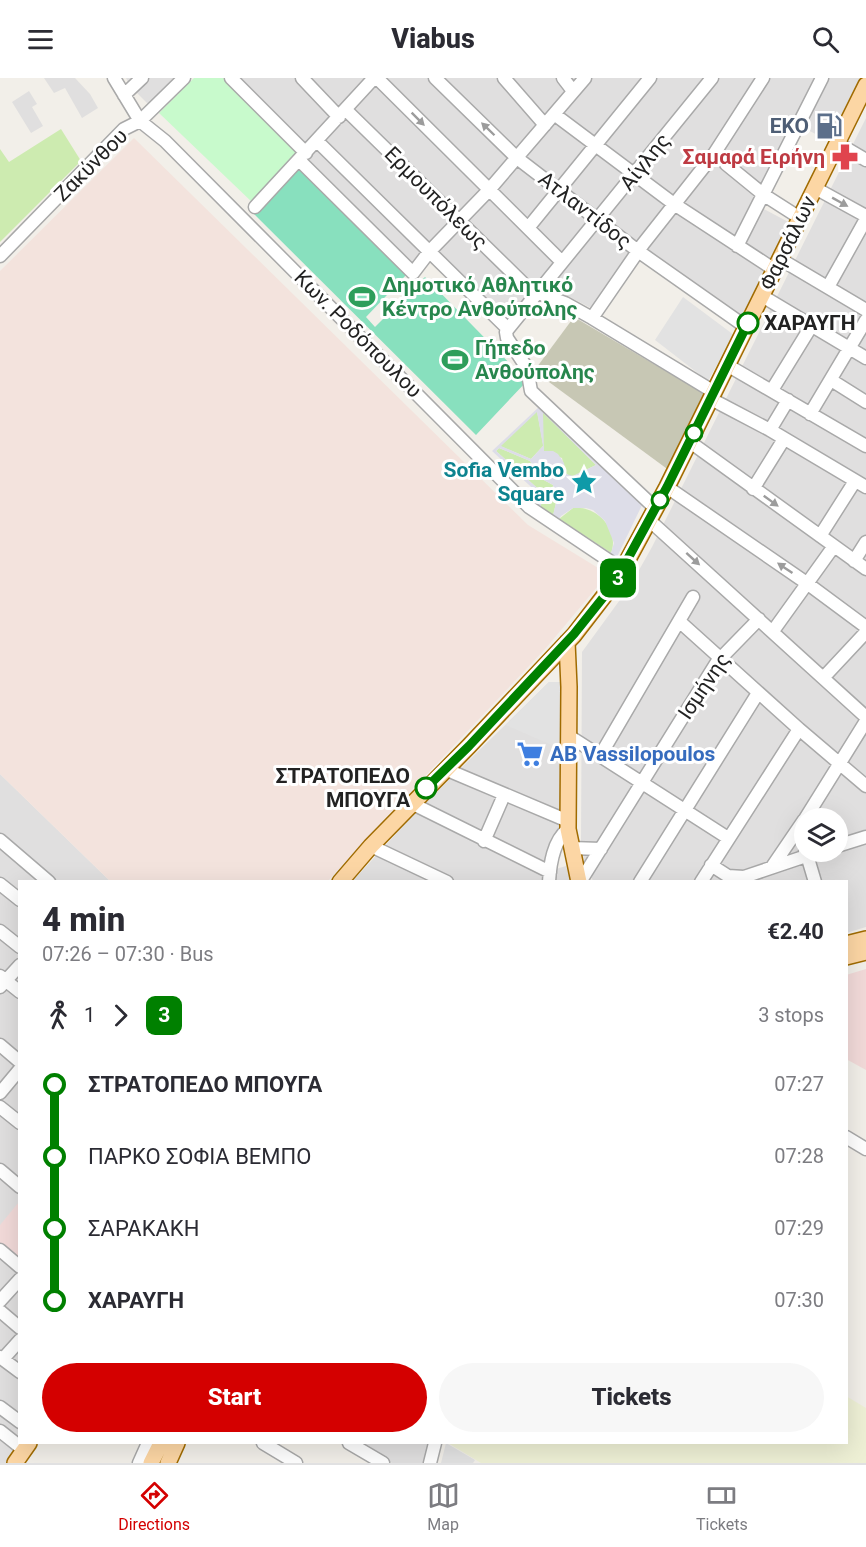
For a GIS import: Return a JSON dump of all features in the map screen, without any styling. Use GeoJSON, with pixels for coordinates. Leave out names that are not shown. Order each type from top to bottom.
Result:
{"type":"FeatureCollection","features":[{"type":"Feature","properties":{"kind":"main road","name":"Φαρσάλων"},"geometry":{"type":"LineString","coordinates":[[342,880],[370,846],[567,642],[595,609],[623,570],[690,442],[866,83]]}},
{"type":"Feature","properties":{"kind":"main road"},"geometry":{"type":"LineString","coordinates":[[567,642],[568,825],[571,851],[583,880]]}},
{"type":"Feature","properties":{"kind":"main road"},"geometry":{"type":"LineString","coordinates":[[535,675],[557,671],[564,675],[569,687]]}},
{"type":"Feature","properties":{"kind":"main road"},"geometry":{"type":"LineString","coordinates":[[848,944],[866,939]]}},
{"type":"Feature","properties":{"kind":"main road"},"geometry":{"type":"LineString","coordinates":[[848,956],[866,952]]}},
{"type":"Feature","properties":{"kind":"main road"},"geometry":{"type":"LineString","coordinates":[[151,1463],[160,1444]]}},
{"type":"Feature","properties":{"kind":"main road"},"geometry":{"type":"LineString","coordinates":[[168,1463],[177,1444]]}},
{"type":"Feature","properties":{"kind":"main road"},"geometry":{"type":"LineString","coordinates":[[15,1463],[27,1446]]}},
{"type":"Feature","properties":{"kind":"street","name":"Κων. Ροδόπουλου"},"geometry":{"type":"LineString","coordinates":[[114,78],[140,121],[165,141],[530,507],[623,570]]}},
{"type":"Feature","properties":{"kind":"street"},"geometry":{"type":"LineString","coordinates":[[124,94],[142,78]]}},
{"type":"Feature","properties":{"kind":"street","name":"Ζακύνθου"},"geometry":{"type":"LineString","coordinates":[[0,256],[124,129],[140,121],[184,78]]}},
{"type":"Feature","properties":{"kind":"street"},"geometry":{"type":"LineString","coordinates":[[231,78],[302,157],[413,273],[429,252],[489,190],[585,78]]}},
{"type":"Feature","properties":{"kind":"street","name":"Ερμουπόλεως"},"geometry":{"type":"LineString","coordinates":[[302,78],[459,221],[530,291],[565,303],[592,318],[712,396],[860,484]]}},
{"type":"Feature","properties":{"kind":"street"},"geometry":{"type":"LineString","coordinates":[[255,207],[376,78],[562,262]]}},
{"type":"Feature","properties":{"kind":"street","name":"Ατλαντίδος"},"geometry":{"type":"LineString","coordinates":[[435,78],[517,158],[638,251],[746,327]]}},
{"type":"Feature","properties":{"kind":"street"},"geometry":{"type":"LineString","coordinates":[[504,78],[544,125]]}},
{"type":"Feature","properties":{"kind":"street"},"geometry":{"type":"LineString","coordinates":[[563,78],[573,91]]}},
{"type":"Feature","properties":{"kind":"street"},"geometry":{"type":"LineString","coordinates":[[528,228],[650,78]]}},
{"type":"Feature","properties":{"kind":"street"},"geometry":{"type":"LineString","coordinates":[[695,78],[709,82]]}},
{"type":"Feature","properties":{"kind":"street"},"geometry":{"type":"LineString","coordinates":[[592,318],[638,251],[714,154],[763,78]]}},
{"type":"Feature","properties":{"kind":"street"},"geometry":{"type":"LineString","coordinates":[[737,246],[822,78]]}},
{"type":"Feature","properties":{"kind":"street"},"geometry":{"type":"LineString","coordinates":[[861,78],[866,83]]}},
{"type":"Feature","properties":{"kind":"street","name":"Αίγλης"},"geometry":{"type":"LineString","coordinates":[[508,329],[709,82]]}},
{"type":"Feature","properties":{"kind":"street"},"geometry":{"type":"LineString","coordinates":[[554,114],[674,204],[737,246],[828,287],[866,310]]}},
{"type":"Feature","properties":{"kind":"street"},"geometry":{"type":"LineString","coordinates":[[317,141],[508,329],[507,338],[527,368],[531,391],[759,619],[866,717]]}},
{"type":"Feature","properties":{"kind":"street"},"geometry":{"type":"LineString","coordinates":[[837,143],[866,160]]}},
{"type":"Feature","properties":{"kind":"street"},"geometry":{"type":"LineString","coordinates":[[726,164],[764,195],[800,218]]}},
{"type":"Feature","properties":{"kind":"street"},"geometry":{"type":"LineString","coordinates":[[815,188],[866,218],[828,287]]}},
{"type":"Feature","properties":{"kind":"street"},"geometry":{"type":"LineString","coordinates":[[762,296],[866,357]]}},
{"type":"Feature","properties":{"kind":"street"},"geometry":{"type":"LineString","coordinates":[[810,414],[866,320]]}},
{"type":"Feature","properties":{"kind":"street"},"geometry":{"type":"LineString","coordinates":[[772,390],[812,325]]}},
{"type":"Feature","properties":{"kind":"street"},"geometry":{"type":"LineString","coordinates":[[727,365],[810,414],[865,443]]}},
{"type":"Feature","properties":{"kind":"street"},"geometry":{"type":"LineString","coordinates":[[831,380],[866,402]]}},
{"type":"Feature","properties":{"kind":"street"},"geometry":{"type":"LineString","coordinates":[[770,430],[788,400]]}},
{"type":"Feature","properties":{"kind":"street"},"geometry":{"type":"LineString","coordinates":[[753,489],[784,439]]}},
{"type":"Feature","properties":{"kind":"street"},"geometry":{"type":"LineString","coordinates":[[690,442],[866,569]]}},
{"type":"Feature","properties":{"kind":"street"},"geometry":{"type":"LineString","coordinates":[[820,536],[860,484]]}},
{"type":"Feature","properties":{"kind":"street"},"geometry":{"type":"LineString","coordinates":[[667,487],[864,625],[824,677]]}},
{"type":"Feature","properties":{"kind":"street"},"geometry":{"type":"LineString","coordinates":[[855,561],[866,542]]}},
{"type":"Feature","properties":{"kind":"street"},"geometry":{"type":"LineString","coordinates":[[773,631],[834,546]]}},
{"type":"Feature","properties":{"kind":"street"},"geometry":{"type":"LineString","coordinates":[[600,756],[693,597]]}},
{"type":"Feature","properties":{"kind":"street","name":"Ισμήνης"},"geometry":{"type":"LineString","coordinates":[[584,880],[720,658],[759,619]]}},
{"type":"Feature","properties":{"kind":"street"},"geometry":{"type":"LineString","coordinates":[[679,621],[798,729],[866,786]]}},
{"type":"Feature","properties":{"kind":"street"},"geometry":{"type":"LineString","coordinates":[[641,880],[758,693]]}},
{"type":"Feature","properties":{"kind":"street"},"geometry":{"type":"LineString","coordinates":[[811,808],[866,721]]}},
{"type":"Feature","properties":{"kind":"street"},"geometry":{"type":"LineString","coordinates":[[702,880],[798,729]]}},
{"type":"Feature","properties":{"kind":"street"},"geometry":{"type":"LineString","coordinates":[[569,736],[728,838]]}},
{"type":"Feature","properties":{"kind":"street"},"geometry":{"type":"LineString","coordinates":[[446,769],[568,825],[559,838],[550,872]]}},
{"type":"Feature","properties":{"kind":"street"},"geometry":{"type":"LineString","coordinates":[[484,841],[504,795]]}},
{"type":"Feature","properties":{"kind":"street"},"geometry":{"type":"LineString","coordinates":[[411,803],[550,872]]}},
{"type":"Feature","properties":{"kind":"street"},"geometry":{"type":"LineString","coordinates":[[772,867],[794,836]]}},
{"type":"Feature","properties":{"kind":"street"},"geometry":{"type":"LineString","coordinates":[[848,843],[866,837]]}},
{"type":"Feature","properties":{"kind":"street"},"geometry":{"type":"LineString","coordinates":[[0,840],[46,880]]}},
{"type":"Feature","properties":{"kind":"street"},"geometry":{"type":"LineString","coordinates":[[790,843],[794,845]]}},
{"type":"Feature","properties":{"kind":"street"},"geometry":{"type":"LineString","coordinates":[[370,846],[443,880]]}},
{"type":"Feature","properties":{"kind":"street"},"geometry":{"type":"LineString","coordinates":[[550,872],[571,851],[601,849]]}},
{"type":"Feature","properties":{"kind":"street"},"geometry":{"type":"LineString","coordinates":[[711,865],[728,876],[739,878],[794,858]]}},
{"type":"Feature","properties":{"kind":"street"},"geometry":{"type":"LineString","coordinates":[[810,862],[814,880]]}},
{"type":"Feature","properties":{"kind":"street"},"geometry":{"type":"LineString","coordinates":[[0,884],[18,898]]}},
{"type":"Feature","properties":{"kind":"street"},"geometry":{"type":"LineString","coordinates":[[0,931],[18,945]]}},
{"type":"Feature","properties":{"kind":"street"},"geometry":{"type":"LineString","coordinates":[[18,967],[2,981],[18,991]]}},
{"type":"Feature","properties":{"kind":"street"},"geometry":{"type":"LineString","coordinates":[[0,1045],[18,1060]]}},
{"type":"Feature","properties":{"kind":"street"},"geometry":{"type":"LineString","coordinates":[[0,1093],[18,1072]]}},
{"type":"Feature","properties":{"kind":"street"},"geometry":{"type":"LineString","coordinates":[[0,1107],[18,1121]]}},
{"type":"Feature","properties":{"kind":"street"},"geometry":{"type":"LineString","coordinates":[[848,1138],[866,1149]]}},
{"type":"Feature","properties":{"kind":"street"},"geometry":{"type":"LineString","coordinates":[[0,1170],[18,1185]]}},
{"type":"Feature","properties":{"kind":"street"},"geometry":{"type":"LineString","coordinates":[[0,1250],[18,1265]]}},
{"type":"Feature","properties":{"kind":"street"},"geometry":{"type":"LineString","coordinates":[[0,1301],[18,1281]]}},
{"type":"Feature","properties":{"kind":"street"},"geometry":{"type":"LineString","coordinates":[[0,1311],[18,1326]]}},
{"type":"Feature","properties":{"kind":"street"},"geometry":{"type":"LineString","coordinates":[[18,1342],[2,1358],[18,1370]]}},
{"type":"Feature","properties":{"kind":"street"},"geometry":{"type":"LineString","coordinates":[[0,1407],[18,1420]]}},
{"type":"Feature","properties":{"kind":"street"},"geometry":{"type":"LineString","coordinates":[[0,1431],[18,1441]]}},
{"type":"Feature","properties":{"kind":"street"},"geometry":{"type":"LineString","coordinates":[[139,1463],[148,1444]]}},
{"type":"Feature","properties":{"kind":"street"},"geometry":{"type":"LineString","coordinates":[[176,1463],[185,1444]]}},
{"type":"Feature","properties":{"kind":"street"},"geometry":{"type":"LineString","coordinates":[[265,1444],[296,1463]]}},
{"type":"Feature","properties":{"kind":"street"},"geometry":{"type":"LineString","coordinates":[[430,1463],[435,1444]]}},
{"type":"Feature","properties":{"kind":"street"},"geometry":{"type":"LineString","coordinates":[[356,1445],[382,1463]]}},
{"type":"Feature","properties":{"kind":"shaded area"},"geometry":{"type":"Polygon","coordinates":[[[44,78],[75,78],[90,94],[98,108],[82,118],[65,88],[54,93],[44,78]]]}},
{"type":"Feature","properties":{"kind":"shaded area"},"geometry":{"type":"Polygon","coordinates":[[[126,78],[178,78],[150,106],[130,86],[126,78]]]}},
{"type":"Feature","properties":{"kind":"shaded area"},"geometry":{"type":"Polygon","coordinates":[[[240,78],[866,78],[833,143],[800,126],[760,207],[794,225],[743,319],[637,242],[591,308],[542,283],[508,323],[431,245],[412,264],[307,161],[313,154],[240,78]]]}},
{"type":"Feature","properties":{"kind":"shaded area"},"geometry":{"type":"Polygon","coordinates":[[[29,91],[37,104],[32,107],[43,126],[31,133],[12,102],[29,91]]]}},
{"type":"Feature","properties":{"kind":"shaded area"},"geometry":{"type":"Polygon","coordinates":[[[866,118],[866,927],[848,932],[848,880],[593,880],[584,860],[581,842],[582,652],[630,586],[652,547],[866,118]]]}},
{"type":"Feature","properties":{"kind":"shaded area"},"geometry":{"type":"Polygon","coordinates":[[[134,138],[528,525],[608,574],[546,648],[329,880],[109,880],[0,774],[0,271],[134,138]]]}},
{"type":"Feature","properties":{"kind":"shaded area"},"geometry":{"type":"Polygon","coordinates":[[[683,297],[734,335],[708,381],[655,340],[683,297]]]}},
{"type":"Feature","properties":{"kind":"shaded area"},"geometry":{"type":"Polygon","coordinates":[[[574,317],[708,396],[670,471],[534,371],[574,317]]]}},
{"type":"Feature","properties":{"kind":"shaded area","name":"Sofia Vembo Square"},"geometry":{"type":"Polygon","coordinates":[[[540,406],[602,467],[643,503],[616,559],[535,507],[540,495],[492,451],[540,406]],[[537,412],[501,446],[531,459],[543,446],[537,412]],[[543,413],[544,451],[553,451],[558,454],[564,463],[566,474],[573,476],[596,465],[543,413]],[[499,448],[496,451],[545,495],[540,507],[553,515],[556,503],[553,485],[540,478],[530,461],[499,448]],[[573,508],[559,519],[611,553],[614,543],[605,521],[593,510],[573,508]]]}},
{"type":"Feature","properties":{"kind":"shaded area"},"geometry":{"type":"Polygon","coordinates":[[[549,682],[565,682],[563,816],[546,872],[566,866],[570,880],[354,880],[415,813],[549,682]]]}},
{"type":"Feature","properties":{"kind":"shaded area"},"geometry":{"type":"Polygon","coordinates":[[[549,682],[565,682],[563,750],[506,725],[549,682]]]}},
{"type":"Feature","properties":{"kind":"shaded area"},"geometry":{"type":"Polygon","coordinates":[[[0,774],[109,880],[18,880],[18,1444],[24,1447],[7,1463],[0,1463],[0,774]]]}},
{"type":"Feature","properties":{"kind":"shaded area"},"geometry":{"type":"Polygon","coordinates":[[[866,969],[866,1070],[848,1060],[848,974],[866,969]]]}},
{"type":"Feature","properties":{"kind":"shaded area"},"geometry":{"type":"Polygon","coordinates":[[[18,1203],[18,1265],[0,1249],[0,1225],[18,1203]]]}},
{"type":"Feature","properties":{"kind":"shaded area"},"geometry":{"type":"Polygon","coordinates":[[[848,1397],[866,1408],[866,1463],[481,1463],[450,1444],[848,1444],[848,1397]]]}},
{"type":"Feature","properties":{"kind":"shaded area"},"geometry":{"type":"Polygon","coordinates":[[[361,1444],[432,1444],[427,1463],[392,1463],[361,1444]]]}},
{"type":"Feature","properties":{"kind":"shaded area"},"geometry":{"type":"Polygon","coordinates":[[[446,1444],[475,1460],[473,1463],[441,1463],[446,1444]]]}},
{"type":"Feature","properties":{"kind":"green space"},"geometry":{"type":"Polygon","coordinates":[[[194,78],[223,78],[300,156],[254,204],[159,113],[194,78]]]}},
{"type":"Feature","properties":{"kind":"green space"},"geometry":{"type":"Polygon","coordinates":[[[61,129],[81,161],[0,242],[0,149],[9,162],[61,129]]]}},
{"type":"Feature","properties":{"kind":"green space","name":"Δημοτικό Αθλητικό Κέντρο Ανθούπολης"},"geometry":{"type":"Polygon","coordinates":[[[299,167],[407,274],[366,317],[375,327],[425,277],[527,381],[476,435],[254,214],[299,167]]]}},
{"type":"Feature","properties":{"kind":"green space"},"geometry":{"type":"Polygon","coordinates":[[[537,411],[543,444],[543,412],[596,465],[569,476],[565,472],[562,458],[544,452],[543,446],[531,459],[500,446],[537,411]]]}},
{"type":"Feature","properties":{"kind":"green space"},"geometry":{"type":"Polygon","coordinates":[[[499,448],[530,461],[540,478],[553,485],[556,503],[553,516],[540,507],[545,495],[496,451],[499,448]]]}},
{"type":"Feature","properties":{"kind":"green space"},"geometry":{"type":"Polygon","coordinates":[[[573,508],[590,511],[604,521],[612,536],[611,553],[559,519],[573,508]]]}},
{"type":"Feature","properties":{"kind":"bus line","name":"3"},"geometry":{"type":"LineString","coordinates":[[426,788],[469,746],[574,634],[614,584],[667,487],[748,323]]}},
{"type":"Feature","properties":{"kind":"place","name":"EKO"},"geometry":{"type":"Point","coordinates":[829,126]}},
{"type":"Feature","properties":{"kind":"place","name":"Σαμαρά Ειρήνη"},"geometry":{"type":"Point","coordinates":[845,157]}},
{"type":"Feature","properties":{"kind":"place","name":"Δημοτικό Αθλητικό Κέντρο Ανθούπολης"},"geometry":{"type":"Point","coordinates":[362,297]}},
{"type":"Feature","properties":{"kind":"place","name":"ΧΑΡΑΥΓΗ"},"geometry":{"type":"Point","coordinates":[748,323]}},
{"type":"Feature","properties":{"kind":"place","name":"Γήπεδο Ανθούπολης"},"geometry":{"type":"Point","coordinates":[455,360]}},
{"type":"Feature","properties":{"kind":"place","name":"Sofia Vembo Square"},"geometry":{"type":"Point","coordinates":[584,482]}},
{"type":"Feature","properties":{"kind":"place","name":"AB Vassilopoulos"},"geometry":{"type":"Point","coordinates":[530,754]}},
{"type":"Feature","properties":{"kind":"place","name":"ΣΤΡΑΤΟΠΕΔΟ ΜΠΟΥΓΑ"},"geometry":{"type":"Point","coordinates":[426,788]}}]}
